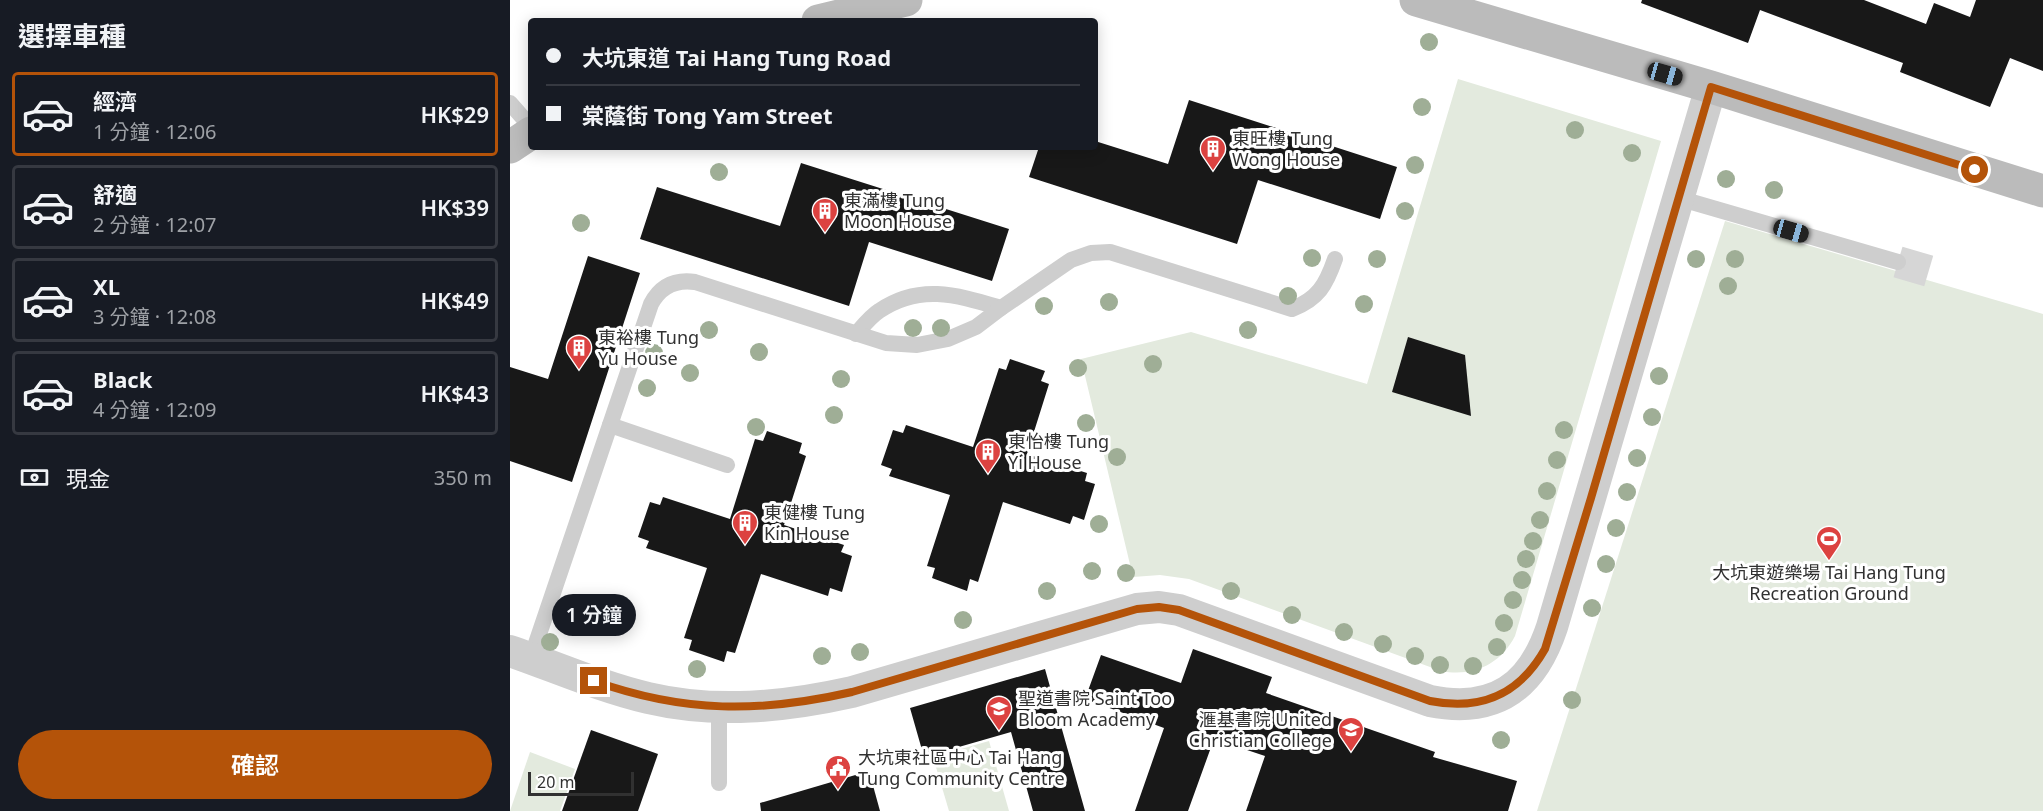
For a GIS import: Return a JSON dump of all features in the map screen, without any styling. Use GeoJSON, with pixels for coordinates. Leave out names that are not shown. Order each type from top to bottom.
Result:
{"type":"FeatureCollection","features":[{"type":"Feature","properties":{"kind":"main road"},"geometry":{"type":"LineString","coordinates":[[831,18],[906,0]]}},
{"type":"Feature","properties":{"kind":"main road"},"geometry":{"type":"LineString","coordinates":[[1416,0],[1711,87],[2043,192]]}},
{"type":"Feature","properties":{"kind":"main road"},"geometry":{"type":"LineString","coordinates":[[510,147],[528,135]]}},
{"type":"Feature","properties":{"kind":"street"},"geometry":{"type":"LineString","coordinates":[[520,655],[616,689],[649,698],[718,707],[763,707],[808,702],[852,692],[1148,607],[1179,610],[1430,701],[1449,705],[1469,705],[1506,692],[1522,681],[1535,666],[1545,649],[1711,87]]}},
{"type":"Feature","properties":{"kind":"lane"},"geometry":{"type":"LineString","coordinates":[[510,103],[528,124]]}},
{"type":"Feature","properties":{"kind":"lane"},"geometry":{"type":"LineString","coordinates":[[1678,198],[1898,262]]}},
{"type":"Feature","properties":{"kind":"lane"},"geometry":{"type":"LineString","coordinates":[[520,655],[610,425],[651,304],[656,295],[674,283],[694,282],[886,343],[917,345],[948,339],[976,327],[1071,260],[1091,253],[1110,252],[1292,309],[1308,303],[1321,289],[1327,282],[1335,259]]}},
{"type":"Feature","properties":{"kind":"lane"},"geometry":{"type":"LineString","coordinates":[[856,334],[878,311],[906,297],[937,293],[968,298],[1000,308]]}},
{"type":"Feature","properties":{"kind":"lane"},"geometry":{"type":"LineString","coordinates":[[610,425],[727,465]]}},
{"type":"Feature","properties":{"kind":"lane"},"geometry":{"type":"LineString","coordinates":[[718,707],[719,783]]}},
{"type":"Feature","properties":{"kind":"shaded area"},"geometry":{"type":"Polygon","coordinates":[[[1458,79],[1661,141],[1515,636],[1509,646],[1502,655],[1484,667],[1464,672],[1441,671],[1189,579],[1160,575],[1133,577],[1081,359],[1191,332],[1367,384],[1458,79]]]}},
{"type":"Feature","properties":{"kind":"shaded area","name":"大坑東遊樂場 Tai Hang Tung Recreation Ground"},"geometry":{"type":"Polygon","coordinates":[[[1725,221],[2043,314],[2043,811],[1537,811],[1725,221]]]}},
{"type":"Feature","properties":{"kind":"shaded area"},"geometry":{"type":"Polygon","coordinates":[[[989,741],[1009,811],[949,811],[933,757],[989,741]]]}},
{"type":"Feature","properties":{"kind":"shaded area"},"geometry":{"type":"Polygon","coordinates":[[[530,752],[575,769],[560,811],[510,811],[530,752]]]}},
{"type":"Feature","properties":{"kind":"building"},"geometry":{"type":"Polygon","coordinates":[[[1642,0],[1864,0],[1926,24],[1934,3],[1970,17],[1976,0],[2043,0],[2043,71],[2010,58],[1990,107],[1900,72],[1903,63],[1760,10],[1748,43],[1641,3],[1642,0]]]}},
{"type":"Feature","properties":{"kind":"building","name":"東旺樓 Tung Wong House"},"geometry":{"type":"Polygon","coordinates":[[[1189,100],[1397,167],[1380,219],[1258,180],[1237,244],[1029,177],[1038,150],[1098,150],[1098,142],[1168,164],[1189,100]]]}},
{"type":"Feature","properties":{"kind":"building","name":"東滿樓 Tung Moon House"},"geometry":{"type":"Polygon","coordinates":[[[801,163],[1009,229],[992,281],[869,242],[849,306],[640,239],[657,187],[780,226],[801,163]]]}},
{"type":"Feature","properties":{"kind":"building","name":"東裕樓 Tung Yu House"},"geometry":{"type":"Polygon","coordinates":[[[588,256],[640,273],[572,482],[510,461],[510,367],[548,379],[588,256]]]}},
{"type":"Feature","properties":{"kind":"building"},"geometry":{"type":"Polygon","coordinates":[[[1408,337],[1465,355],[1471,416],[1392,392],[1408,337]]]}},
{"type":"Feature","properties":{"kind":"building","name":"東怡樓 Tung Yi House"},"geometry":{"type":"Polygon","coordinates":[[[1010,359],[1045,371],[1041,381],[1049,384],[1027,454],[1087,473],[1085,481],[1095,484],[1084,520],[1073,516],[1070,524],[1003,502],[978,582],[970,579],[967,591],[932,578],[935,568],[927,566],[950,495],[889,476],[892,469],[881,465],[893,430],[903,433],[906,425],[973,447],[999,368],[1006,370],[1010,359]]]}},
{"type":"Feature","properties":{"kind":"building","name":"東健樓 Tung Kin House"},"geometry":{"type":"Polygon","coordinates":[[[767,431],[802,443],[799,453],[806,456],[784,525],[844,545],[841,552],[852,556],[842,592],[830,588],[828,596],[761,574],[735,653],[727,651],[724,662],[689,650],[692,640],[684,638],[707,568],[646,548],[649,541],[638,537],[650,502],[660,505],[663,497],[730,519],[755,439],[763,441],[767,431]]]}},
{"type":"Feature","properties":{"kind":"building"},"geometry":{"type":"Polygon","coordinates":[[[1193,649],[1272,677],[1266,693],[1435,752],[1433,757],[1517,781],[1508,811],[1246,811],[1265,756],[1214,739],[1188,811],[1135,811],[1164,728],[1085,699],[1101,655],[1181,683],[1193,649]]]}},
{"type":"Feature","properties":{"kind":"building"},"geometry":{"type":"Polygon","coordinates":[[[1045,669],[1085,811],[1033,811],[1011,732],[924,757],[910,708],[1045,669]]]}},
{"type":"Feature","properties":{"kind":"building"},"geometry":{"type":"Polygon","coordinates":[[[591,730],[658,754],[638,811],[562,811],[591,730]]]}},
{"type":"Feature","properties":{"kind":"building","name":"大坑東社區中心 Tai Hang Tung Community Centre"},"geometry":{"type":"Polygon","coordinates":[[[869,771],[880,811],[761,811],[760,803],[869,771]]]}},
{"type":"Feature","properties":{"kind":"tunnel"},"geometry":{"type":"LineString","coordinates":[[1898,262],[1939,274]]}},
{"type":"Feature","properties":{"kind":"place","name":"東旺樓 Tung Wong House"},"geometry":{"type":"Point","coordinates":[1213,172]}},
{"type":"Feature","properties":{"kind":"place","name":"東滿樓 Tung Moon House"},"geometry":{"type":"Point","coordinates":[825,234]}},
{"type":"Feature","properties":{"kind":"place","name":"東裕樓 Tung Yu House"},"geometry":{"type":"Point","coordinates":[579,371]}},
{"type":"Feature","properties":{"kind":"place","name":"東怡樓 Tung Yi House"},"geometry":{"type":"Point","coordinates":[988,475]}},
{"type":"Feature","properties":{"kind":"place","name":"東健樓 Tung Kin House"},"geometry":{"type":"Point","coordinates":[745,546]}},
{"type":"Feature","properties":{"kind":"place","name":"大坑東遊樂場 Tai Hang Tung Recreation Ground"},"geometry":{"type":"Point","coordinates":[1829,562]}},
{"type":"Feature","properties":{"kind":"place","name":"聖道書院 Saint Too Bloom Academy"},"geometry":{"type":"Point","coordinates":[999,732]}},
{"type":"Feature","properties":{"kind":"place","name":"滙基書院 United Christian College"},"geometry":{"type":"Point","coordinates":[1351,753]}},
{"type":"Feature","properties":{"kind":"place","name":"大坑東社區中心 Tai Hang Tung Community Centre"},"geometry":{"type":"Point","coordinates":[838,791]}},
{"type":"Feature","properties":{"kind":"route"},"geometry":{"type":"LineString","coordinates":[[594,681],[649,698],[683,704],[763,707],[808,702],[852,692],[1137,609],[1159,607],[1179,610],[1430,701],[1449,705],[1469,705],[1488,700],[1522,681],[1535,666],[1545,649],[1711,87],[1975,170]]}}]}
